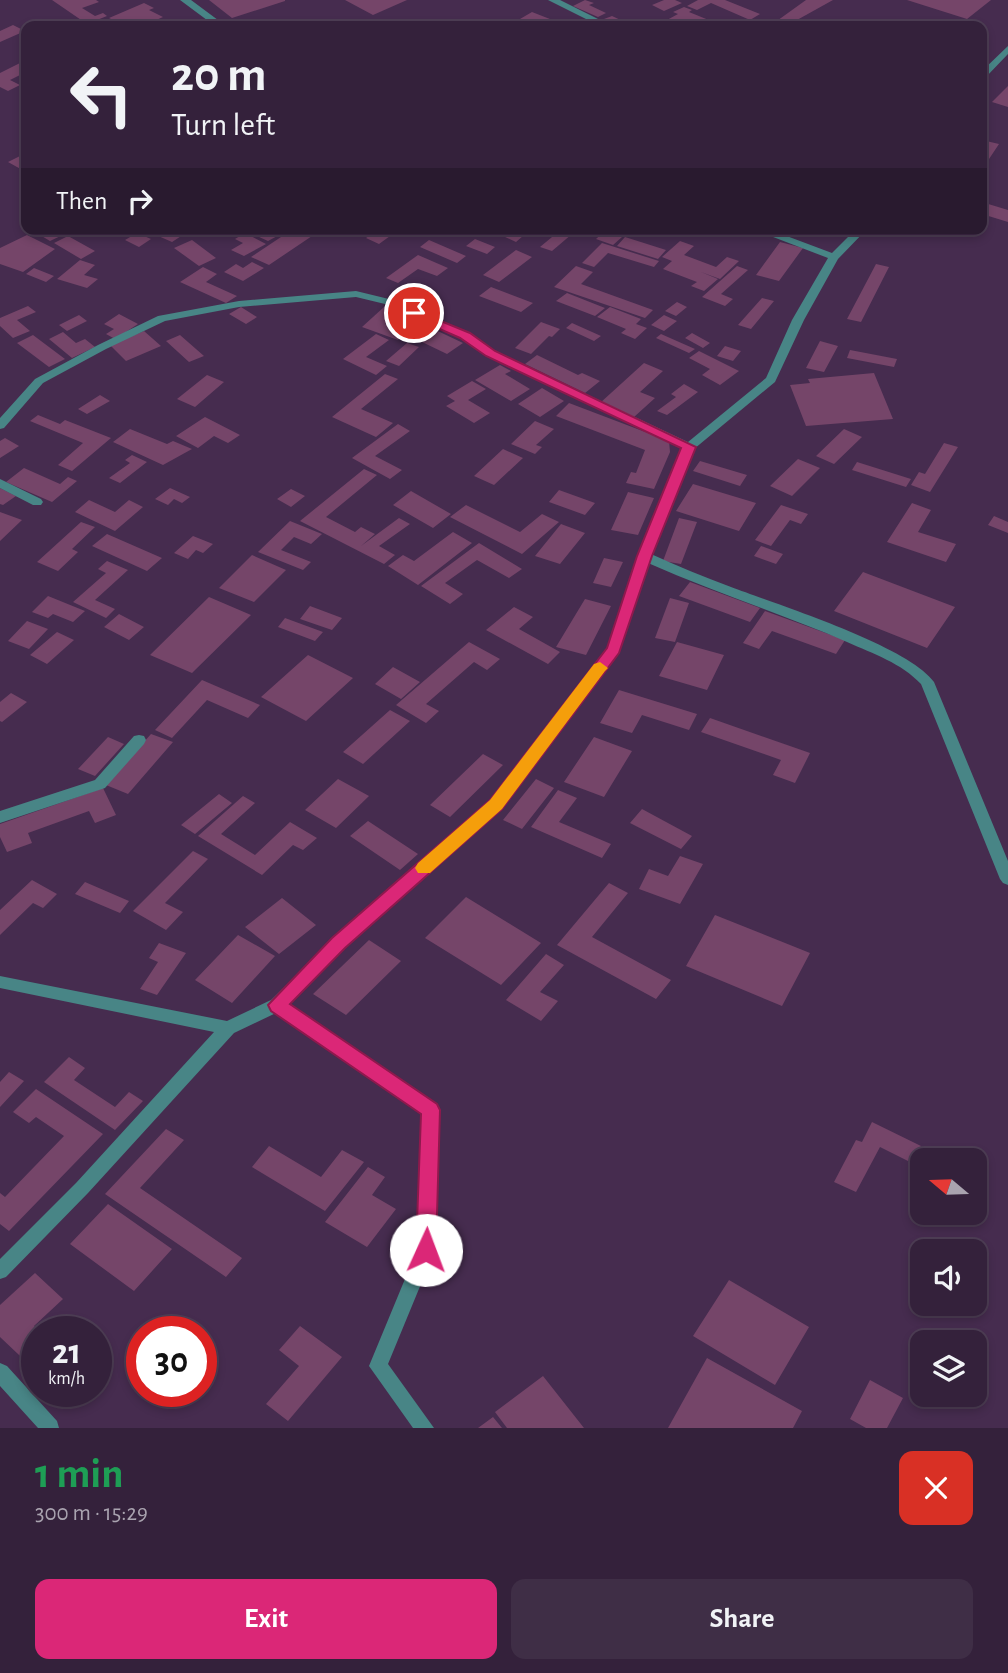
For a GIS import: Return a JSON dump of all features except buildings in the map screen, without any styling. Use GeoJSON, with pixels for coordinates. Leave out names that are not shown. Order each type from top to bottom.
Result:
{"type":"FeatureCollection","features":[{"type":"Feature","properties":{"kind":"street"},"geometry":{"type":"LineString","coordinates":[[185,0],[214,21]]}},
{"type":"Feature","properties":{"kind":"street"},"geometry":{"type":"LineString","coordinates":[[553,0],[597,21]]}},
{"type":"Feature","properties":{"kind":"street"},"geometry":{"type":"LineString","coordinates":[[987,71],[1008,49]]}},
{"type":"Feature","properties":{"kind":"street"},"geometry":{"type":"LineString","coordinates":[[774,235],[834,257]]}},
{"type":"Feature","properties":{"kind":"street"},"geometry":{"type":"LineString","coordinates":[[0,1271],[82,1188],[228,1028],[277,1005],[339,943],[496,804],[614,649],[644,556],[689,447],[771,380],[798,320],[834,257],[856,235]]}},
{"type":"Feature","properties":{"kind":"street"},"geometry":{"type":"LineString","coordinates":[[0,425],[39,381],[162,318],[239,304],[356,294],[389,302],[465,336],[490,353],[689,447]]}},
{"type":"Feature","properties":{"kind":"street"},"geometry":{"type":"LineString","coordinates":[[0,483],[37,502]]}},
{"type":"Feature","properties":{"kind":"street"},"geometry":{"type":"LineString","coordinates":[[644,556],[676,571],[812,621],[914,667],[927,682],[1008,879]]}},
{"type":"Feature","properties":{"kind":"street"},"geometry":{"type":"LineString","coordinates":[[0,817],[100,783],[139,740]]}},
{"type":"Feature","properties":{"kind":"street"},"geometry":{"type":"LineString","coordinates":[[0,982],[228,1028]]}},
{"type":"Feature","properties":{"kind":"street"},"geometry":{"type":"LineString","coordinates":[[277,1005],[430,1110],[426,1250],[378,1366],[425,1428]]}},
{"type":"Feature","properties":{"kind":"street"},"geometry":{"type":"LineString","coordinates":[[0,1372],[50,1428]]}},
{"type":"Feature","properties":{"kind":"slow traffic"},"geometry":{"type":"LineString","coordinates":[[424,868],[496,804],[600,668]]}},
{"type":"Feature","properties":{"kind":"route"},"geometry":{"type":"LineString","coordinates":[[414,313],[465,336],[490,353],[689,447],[644,556],[614,649],[496,804],[339,943],[277,1005],[430,1110],[426,1250]]}}]}
